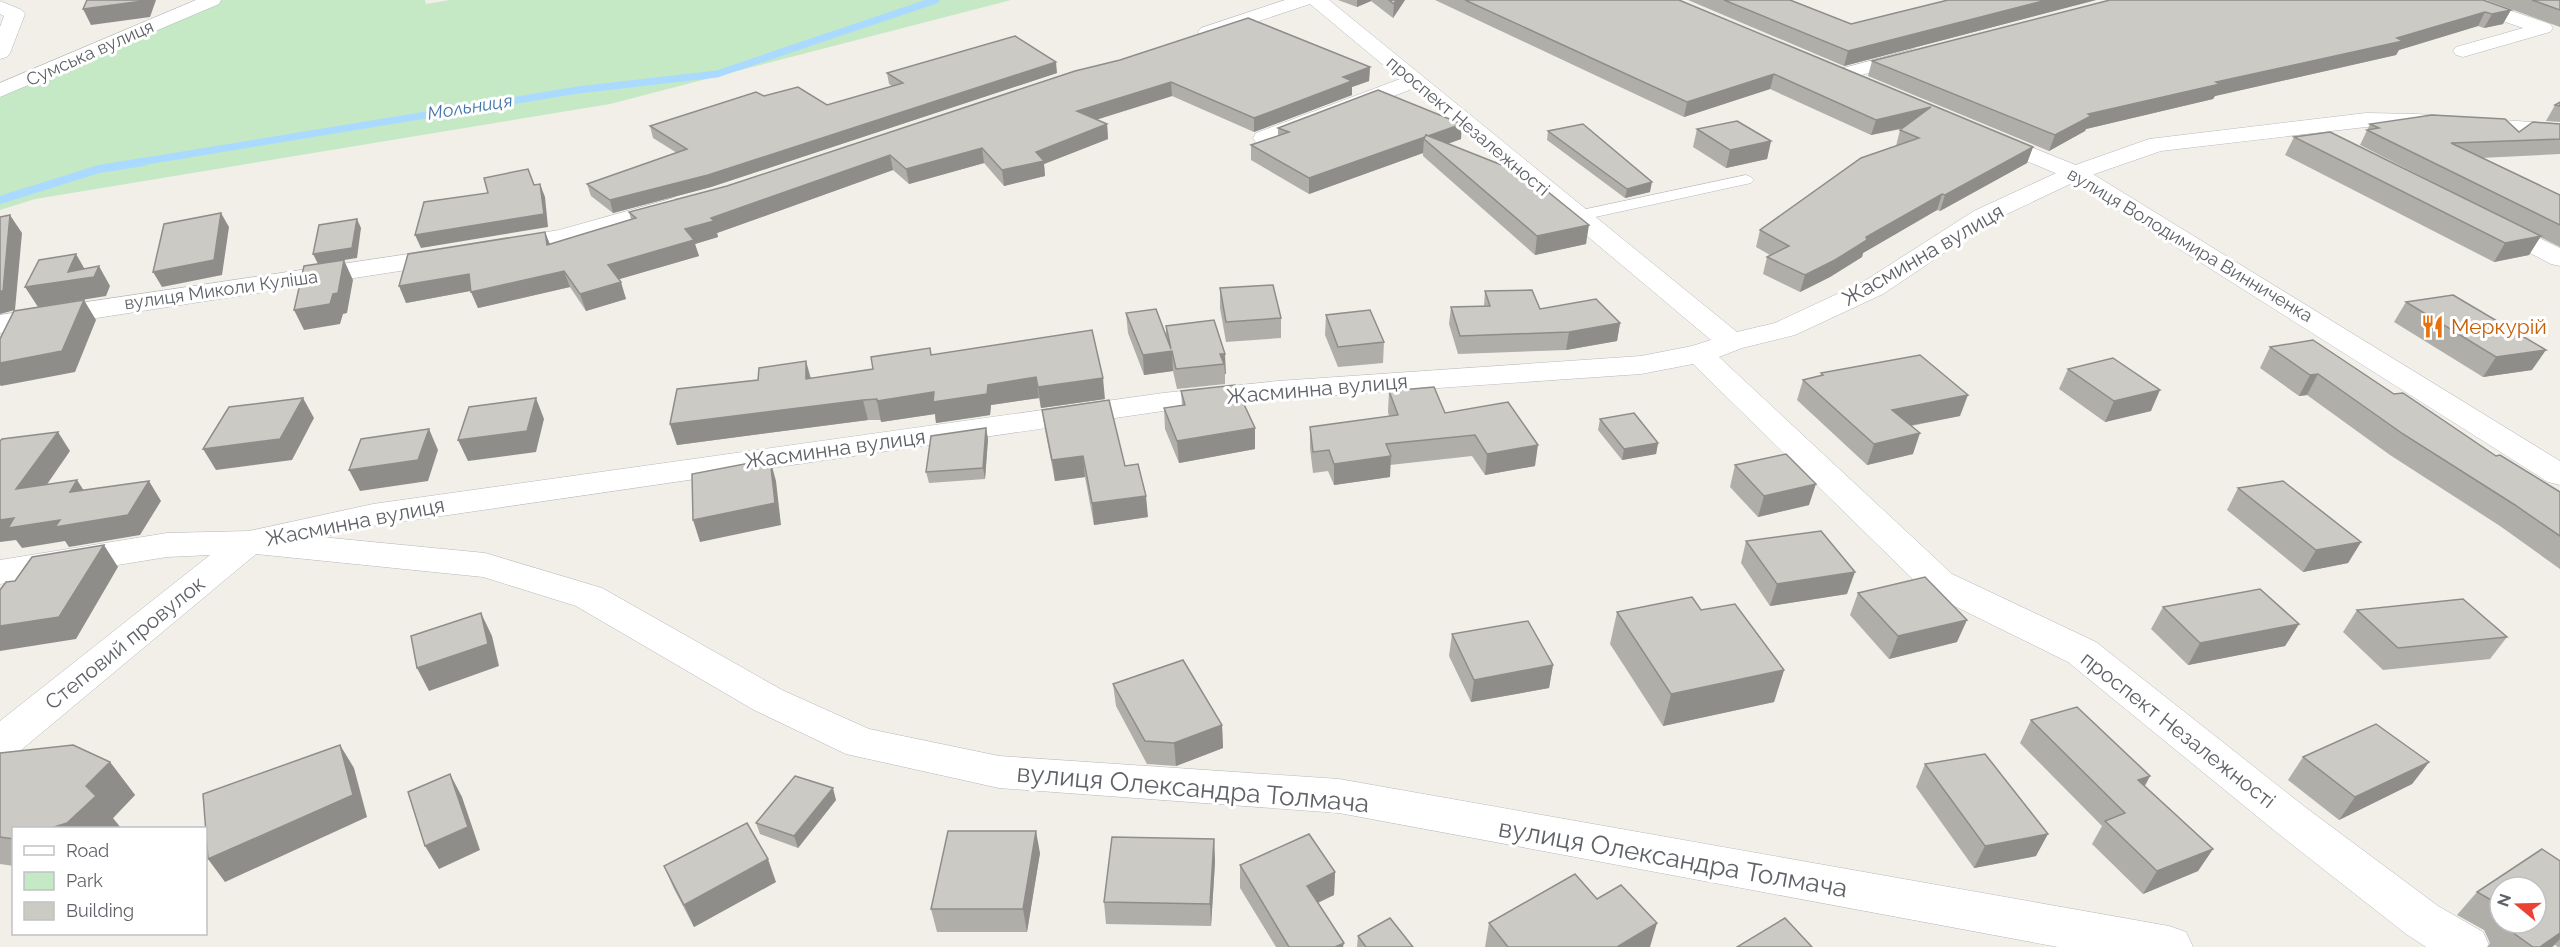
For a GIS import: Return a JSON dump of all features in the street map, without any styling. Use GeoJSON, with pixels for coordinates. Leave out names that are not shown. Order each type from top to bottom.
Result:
{"type":"FeatureCollection","features":[{"type":"Feature","properties":{"kind":"street","name":"Сумська вулиця"},"geometry":{"type":"LineString","coordinates":[[0,91],[27,81],[176,8],[212,0]]}},
{"type":"Feature","properties":{"kind":"street"},"geometry":{"type":"LineString","coordinates":[[1192,38],[1304,0]]}},
{"type":"Feature","properties":{"kind":"street","name":"проспект Незалежності"},"geometry":{"type":"LineString","coordinates":[[1317,0],[1577,216],[1715,348],[1938,583],[2082,652],[2290,819],[2422,920],[2466,947]]}},
{"type":"Feature","properties":{"kind":"street"},"geometry":{"type":"LineString","coordinates":[[2460,0],[2543,28],[2463,51]]}},
{"type":"Feature","properties":{"kind":"street"},"geometry":{"type":"LineString","coordinates":[[0,7],[15,14],[0,53]]}},
{"type":"Feature","properties":{"kind":"street"},"geometry":{"type":"LineString","coordinates":[[1843,74],[1938,49]]}},
{"type":"Feature","properties":{"kind":"street"},"geometry":{"type":"LineString","coordinates":[[1822,65],[1876,88]]}},
{"type":"Feature","properties":{"kind":"street"},"geometry":{"type":"LineString","coordinates":[[0,78],[27,81]]}},
{"type":"Feature","properties":{"kind":"street"},"geometry":{"type":"LineString","coordinates":[[1264,138],[1414,81]]}},
{"type":"Feature","properties":{"kind":"street","name":"Жасминна вулиця"},"geometry":{"type":"LineString","coordinates":[[0,572],[167,545],[249,542],[373,515],[1163,402],[1278,390],[1641,365],[1785,329],[1873,288],[1983,216],[2074,173],[2157,144],[2366,120],[2417,121],[2560,131]]}},
{"type":"Feature","properties":{"kind":"street"},"geometry":{"type":"LineString","coordinates":[[2301,128],[2342,148]]}},
{"type":"Feature","properties":{"kind":"street","name":"вулиця Володимира Винниченка"},"geometry":{"type":"LineString","coordinates":[[1975,131],[2074,173],[2560,475]]}},
{"type":"Feature","properties":{"kind":"street","name":"вулиця Миколи Куліша"},"geometry":{"type":"LineString","coordinates":[[0,324],[561,237],[698,200]]}},
{"type":"Feature","properties":{"kind":"street"},"geometry":{"type":"LineString","coordinates":[[2477,216],[2560,258]]}},
{"type":"Feature","properties":{"kind":"street","name":"Степовий провулок"},"geometry":{"type":"LineString","coordinates":[[0,744],[249,542]]}},
{"type":"Feature","properties":{"kind":"street","name":"вулиця Олександра Толмача"},"geometry":{"type":"LineString","coordinates":[[249,542],[485,566],[589,597],[768,700],[861,742],[999,772],[1339,796],[2169,947]]}},
{"type":"Feature","properties":{"kind":"lane"},"geometry":{"type":"LineString","coordinates":[[1577,216],[1746,180]]}},
{"type":"Feature","properties":{"kind":"green space"},"geometry":{"type":"Polygon","coordinates":[[[220,0],[425,0],[426,4],[450,0],[1011,0],[610,104],[35,199],[0,210],[0,91],[220,0]]]}},
{"type":"Feature","properties":{"kind":"building"},"geometry":{"type":"Polygon","coordinates":[[[87,0],[143,0],[143,1],[83,9],[87,0]]]}},
{"type":"Feature","properties":{"kind":"building"},"geometry":{"type":"Polygon","coordinates":[[[1465,0],[1679,0],[2033,147],[1945,195],[1942,194],[1866,237],[1867,240],[1835,260],[1805,275],[1767,257],[1789,246],[1760,230],[1861,158],[1919,138],[1900,130],[1931,107],[1876,120],[1774,74],[1687,102],[1465,0]]]}},
{"type":"Feature","properties":{"kind":"building"},"geometry":{"type":"Polygon","coordinates":[[[1724,0],[1790,0],[1851,24],[1948,0],[2047,0],[1848,51],[1724,0]]]}},
{"type":"Feature","properties":{"kind":"building"},"geometry":{"type":"Polygon","coordinates":[[[2110,0],[2483,0],[2511,10],[2492,14],[2485,12],[2397,38],[2403,41],[2216,82],[2220,84],[2088,114],[2091,116],[2055,135],[1872,61],[2110,0]]]}},
{"type":"Feature","properties":{"kind":"building"},"geometry":{"type":"Polygon","coordinates":[[[2532,0],[2560,0],[2560,10],[2532,0]]]}},
{"type":"Feature","properties":{"kind":"building"},"geometry":{"type":"Polygon","coordinates":[[[1248,18],[1370,67],[1343,77],[1352,81],[1254,118],[1171,82],[1077,111],[1107,124],[1036,152],[1044,161],[1002,170],[982,148],[906,169],[890,155],[711,218],[714,221],[685,229],[694,240],[608,265],[621,282],[580,294],[564,271],[471,292],[469,274],[399,286],[408,254],[545,232],[547,245],[636,218],[629,212],[727,186],[1075,71],[1120,60],[1248,18]]]}},
{"type":"Feature","properties":{"kind":"building"},"geometry":{"type":"Polygon","coordinates":[[[1015,36],[1056,62],[708,175],[610,200],[587,184],[687,149],[650,126],[756,92],[764,96],[798,87],[827,105],[903,83],[887,73],[1015,36]]]}},
{"type":"Feature","properties":{"kind":"building"},"geometry":{"type":"Polygon","coordinates":[[[1378,90],[1462,124],[1309,178],[1251,145],[1289,132],[1278,128],[1378,90]]]}},
{"type":"Feature","properties":{"kind":"building"},"geometry":{"type":"Polygon","coordinates":[[[2432,115],[2505,119],[2519,132],[2533,122],[2560,124],[2560,139],[2451,143],[2560,195],[2560,225],[2367,130],[2379,128],[2370,124],[2432,115]]]}},
{"type":"Feature","properties":{"kind":"building"},"geometry":{"type":"Polygon","coordinates":[[[1737,121],[1771,141],[1730,150],[1697,129],[1737,121]]]}},
{"type":"Feature","properties":{"kind":"building"},"geometry":{"type":"Polygon","coordinates":[[[1583,124],[1652,182],[1627,189],[1548,131],[1583,124]]]}},
{"type":"Feature","properties":{"kind":"building"},"geometry":{"type":"Polygon","coordinates":[[[2330,132],[2541,236],[2505,243],[2294,137],[2330,132]]]}},
{"type":"Feature","properties":{"kind":"building"},"geometry":{"type":"Polygon","coordinates":[[[1426,135],[1527,175],[1589,225],[1537,236],[1424,139],[1426,135]]]}},
{"type":"Feature","properties":{"kind":"building"},"geometry":{"type":"Polygon","coordinates":[[[528,169],[534,185],[540,184],[544,214],[415,235],[424,202],[488,193],[484,178],[528,169]]]}},
{"type":"Feature","properties":{"kind":"building"},"geometry":{"type":"Polygon","coordinates":[[[221,213],[214,260],[153,272],[164,224],[221,213]]]}},
{"type":"Feature","properties":{"kind":"building"},"geometry":{"type":"Polygon","coordinates":[[[10,215],[3,291],[0,291],[0,217],[10,215]]]}},
{"type":"Feature","properties":{"kind":"building"},"geometry":{"type":"Polygon","coordinates":[[[357,219],[352,248],[313,254],[319,225],[357,219]]]}},
{"type":"Feature","properties":{"kind":"building"},"geometry":{"type":"Polygon","coordinates":[[[76,254],[68,272],[99,266],[94,277],[25,287],[39,260],[76,254]]]}},
{"type":"Feature","properties":{"kind":"building"},"geometry":{"type":"Polygon","coordinates":[[[344,260],[338,293],[333,294],[330,304],[294,310],[304,266],[344,260]]]}},
{"type":"Feature","properties":{"kind":"building"},"geometry":{"type":"Polygon","coordinates":[[[1273,285],[1281,318],[1226,322],[1220,288],[1273,285]]]}},
{"type":"Feature","properties":{"kind":"building"},"geometry":{"type":"Polygon","coordinates":[[[1532,290],[1540,309],[1596,299],[1620,323],[1569,332],[1460,336],[1451,307],[1490,306],[1485,291],[1532,290]]]}},
{"type":"Feature","properties":{"kind":"building"},"geometry":{"type":"Polygon","coordinates":[[[2453,295],[2546,350],[2496,357],[2406,302],[2453,295]]]}},
{"type":"Feature","properties":{"kind":"building"},"geometry":{"type":"Polygon","coordinates":[[[84,300],[62,351],[0,363],[0,339],[14,311],[84,300]]]}},
{"type":"Feature","properties":{"kind":"building"},"geometry":{"type":"Polygon","coordinates":[[[1156,309],[1171,349],[1166,326],[1214,320],[1225,354],[1220,354],[1224,364],[1176,369],[1172,351],[1143,355],[1126,313],[1156,309]]]}},
{"type":"Feature","properties":{"kind":"building"},"geometry":{"type":"Polygon","coordinates":[[[1370,310],[1384,342],[1338,347],[1326,315],[1370,310]]]}},
{"type":"Feature","properties":{"kind":"building"},"geometry":{"type":"Polygon","coordinates":[[[1092,330],[1103,378],[1038,387],[1036,377],[988,385],[987,394],[933,402],[934,392],[877,401],[877,399],[863,400],[670,424],[677,389],[758,380],[759,368],[806,361],[806,379],[873,369],[871,357],[930,348],[931,355],[1092,330]]]}},
{"type":"Feature","properties":{"kind":"building"},"geometry":{"type":"Polygon","coordinates":[[[2313,340],[2394,394],[2403,393],[2496,456],[2500,455],[2560,492],[2560,536],[2403,434],[2318,374],[2310,375],[2270,347],[2313,340]]]}},
{"type":"Feature","properties":{"kind":"building"},"geometry":{"type":"Polygon","coordinates":[[[1920,355],[1968,395],[1892,410],[1920,433],[1874,444],[1803,380],[1823,375],[1821,373],[1920,355]]]}},
{"type":"Feature","properties":{"kind":"building"},"geometry":{"type":"Polygon","coordinates":[[[2113,358],[2160,390],[2114,401],[2068,369],[2113,358]]]}},
{"type":"Feature","properties":{"kind":"building"},"geometry":{"type":"Polygon","coordinates":[[[1235,385],[1255,428],[1177,441],[1164,408],[1185,405],[1181,391],[1235,385]]]}},
{"type":"Feature","properties":{"kind":"building"},"geometry":{"type":"Polygon","coordinates":[[[1434,387],[1445,413],[1508,402],[1538,445],[1487,454],[1475,435],[1386,444],[1391,456],[1334,464],[1329,450],[1313,452],[1310,427],[1398,415],[1389,391],[1434,387]]]}},
{"type":"Feature","properties":{"kind":"building"},"geometry":{"type":"Polygon","coordinates":[[[303,398],[280,439],[203,449],[229,407],[303,398]]]}},
{"type":"Feature","properties":{"kind":"building"},"geometry":{"type":"Polygon","coordinates":[[[536,398],[527,431],[458,440],[469,407],[536,398]]]}},
{"type":"Feature","properties":{"kind":"building"},"geometry":{"type":"Polygon","coordinates":[[[1109,400],[1125,466],[1138,464],[1146,496],[1092,503],[1083,456],[1052,460],[1042,410],[1109,400]]]}},
{"type":"Feature","properties":{"kind":"building"},"geometry":{"type":"Polygon","coordinates":[[[1634,413],[1658,443],[1624,449],[1600,419],[1634,413]]]}},
{"type":"Feature","properties":{"kind":"building"},"geometry":{"type":"Polygon","coordinates":[[[986,428],[983,468],[926,472],[931,436],[986,428]]]}},
{"type":"Feature","properties":{"kind":"building"},"geometry":{"type":"Polygon","coordinates":[[[429,429],[418,460],[349,470],[361,439],[429,429]]]}},
{"type":"Feature","properties":{"kind":"building"},"geometry":{"type":"Polygon","coordinates":[[[58,432],[16,489],[77,480],[70,492],[149,481],[128,515],[55,527],[60,520],[8,528],[14,518],[0,520],[0,441],[58,432]]]}},
{"type":"Feature","properties":{"kind":"building"},"geometry":{"type":"Polygon","coordinates":[[[1786,454],[1816,484],[1764,496],[1735,465],[1786,454]]]}},
{"type":"Feature","properties":{"kind":"building"},"geometry":{"type":"Polygon","coordinates":[[[770,459],[775,503],[693,520],[692,474],[770,459]]]}},
{"type":"Feature","properties":{"kind":"building"},"geometry":{"type":"Polygon","coordinates":[[[2283,481],[2361,542],[2316,550],[2238,488],[2283,481]]]}},
{"type":"Feature","properties":{"kind":"building"},"geometry":{"type":"Polygon","coordinates":[[[1821,531],[1855,572],[1777,584],[1746,541],[1821,531]]]}},
{"type":"Feature","properties":{"kind":"building"},"geometry":{"type":"Polygon","coordinates":[[[104,545],[59,617],[0,626],[0,590],[6,582],[15,581],[32,557],[104,545]]]}},
{"type":"Feature","properties":{"kind":"building"},"geometry":{"type":"Polygon","coordinates":[[[1925,577],[1967,620],[1898,636],[1858,593],[1925,577]]]}},
{"type":"Feature","properties":{"kind":"building"},"geometry":{"type":"Polygon","coordinates":[[[2260,589],[2299,624],[2200,643],[2163,607],[2260,589]]]}},
{"type":"Feature","properties":{"kind":"building"},"geometry":{"type":"Polygon","coordinates":[[[1692,597],[1701,610],[1735,604],[1784,670],[1671,694],[1617,612],[1692,597]]]}},
{"type":"Feature","properties":{"kind":"building"},"geometry":{"type":"Polygon","coordinates":[[[2463,599],[2507,637],[2398,648],[2357,610],[2463,599]]]}},
{"type":"Feature","properties":{"kind":"building"},"geometry":{"type":"Polygon","coordinates":[[[481,613],[488,644],[417,668],[411,636],[481,613]]]}},
{"type":"Feature","properties":{"kind":"building"},"geometry":{"type":"Polygon","coordinates":[[[1528,621],[1553,665],[1474,680],[1452,634],[1528,621]]]}},
{"type":"Feature","properties":{"kind":"building"},"geometry":{"type":"Polygon","coordinates":[[[1183,660],[1222,725],[1174,743],[1145,741],[1113,684],[1183,660]]]}},
{"type":"Feature","properties":{"kind":"building"},"geometry":{"type":"Polygon","coordinates":[[[2077,707],[2150,776],[2138,780],[2213,849],[2157,871],[2105,821],[2125,813],[2031,720],[2077,707]]]}},
{"type":"Feature","properties":{"kind":"building"},"geometry":{"type":"Polygon","coordinates":[[[2376,724],[2429,762],[2355,797],[2303,757],[2376,724]]]}},
{"type":"Feature","properties":{"kind":"building"},"geometry":{"type":"Polygon","coordinates":[[[73,745],[110,762],[86,786],[96,796],[67,823],[54,827],[12,827],[12,839],[0,837],[0,753],[73,745]]]}},
{"type":"Feature","properties":{"kind":"building"},"geometry":{"type":"Polygon","coordinates":[[[340,745],[353,795],[208,859],[203,794],[340,745]]]}},
{"type":"Feature","properties":{"kind":"building"},"geometry":{"type":"Polygon","coordinates":[[[1985,754],[2048,834],[1985,846],[1925,764],[1985,754]]]}},
{"type":"Feature","properties":{"kind":"building"},"geometry":{"type":"Polygon","coordinates":[[[450,774],[468,827],[425,846],[408,792],[450,774]]]}},
{"type":"Feature","properties":{"kind":"building"},"geometry":{"type":"Polygon","coordinates":[[[795,776],[833,788],[794,836],[756,823],[795,776]]]}},
{"type":"Feature","properties":{"kind":"building"},"geometry":{"type":"Polygon","coordinates":[[[747,823],[768,859],[684,905],[664,866],[747,823]]]}},
{"type":"Feature","properties":{"kind":"building"},"geometry":{"type":"Polygon","coordinates":[[[948,831],[1036,831],[1023,909],[931,909],[948,831]]]}},
{"type":"Feature","properties":{"kind":"building"},"geometry":{"type":"Polygon","coordinates":[[[1309,834],[1335,872],[1307,886],[1344,943],[1335,947],[1289,947],[1240,865],[1309,834]]]}},
{"type":"Feature","properties":{"kind":"building"},"geometry":{"type":"Polygon","coordinates":[[[1112,837],[1214,839],[1210,904],[1104,902],[1112,837]]]}},
{"type":"Feature","properties":{"kind":"building"},"geometry":{"type":"Polygon","coordinates":[[[2542,849],[2560,861],[2560,933],[2540,947],[2533,947],[2516,935],[2548,935],[2548,875],[2503,875],[2542,849]]]}},
{"type":"Feature","properties":{"kind":"building"},"geometry":{"type":"Polygon","coordinates":[[[1575,874],[1597,899],[1621,885],[1657,923],[1617,947],[1508,947],[1489,923],[1575,874]]]}},
{"type":"Feature","properties":{"kind":"building"},"geometry":{"type":"Polygon","coordinates":[[[2488,885],[2488,898],[2477,892],[2488,885]]]}},
{"type":"Feature","properties":{"kind":"building"},"geometry":{"type":"Polygon","coordinates":[[[1390,918],[1413,947],[1366,947],[1358,936],[1390,918]]]}},
{"type":"Feature","properties":{"kind":"building"},"geometry":{"type":"Polygon","coordinates":[[[1785,918],[1812,947],[1737,947],[1785,918]]]}},
{"type":"Feature","properties":{"kind":"waterway","name":"Мольниця"},"geometry":{"type":"LineString","coordinates":[[134,163],[578,90],[717,74],[936,0]]}},
{"type":"Feature","properties":{"kind":"waterway","name":"Мольниця"},"geometry":{"type":"LineString","coordinates":[[0,200],[99,169],[143,162]]}},
{"type":"Feature","properties":{"kind":"place","name":"Меркурій"},"geometry":{"type":"Point","coordinates":[2433,327]}}]}
